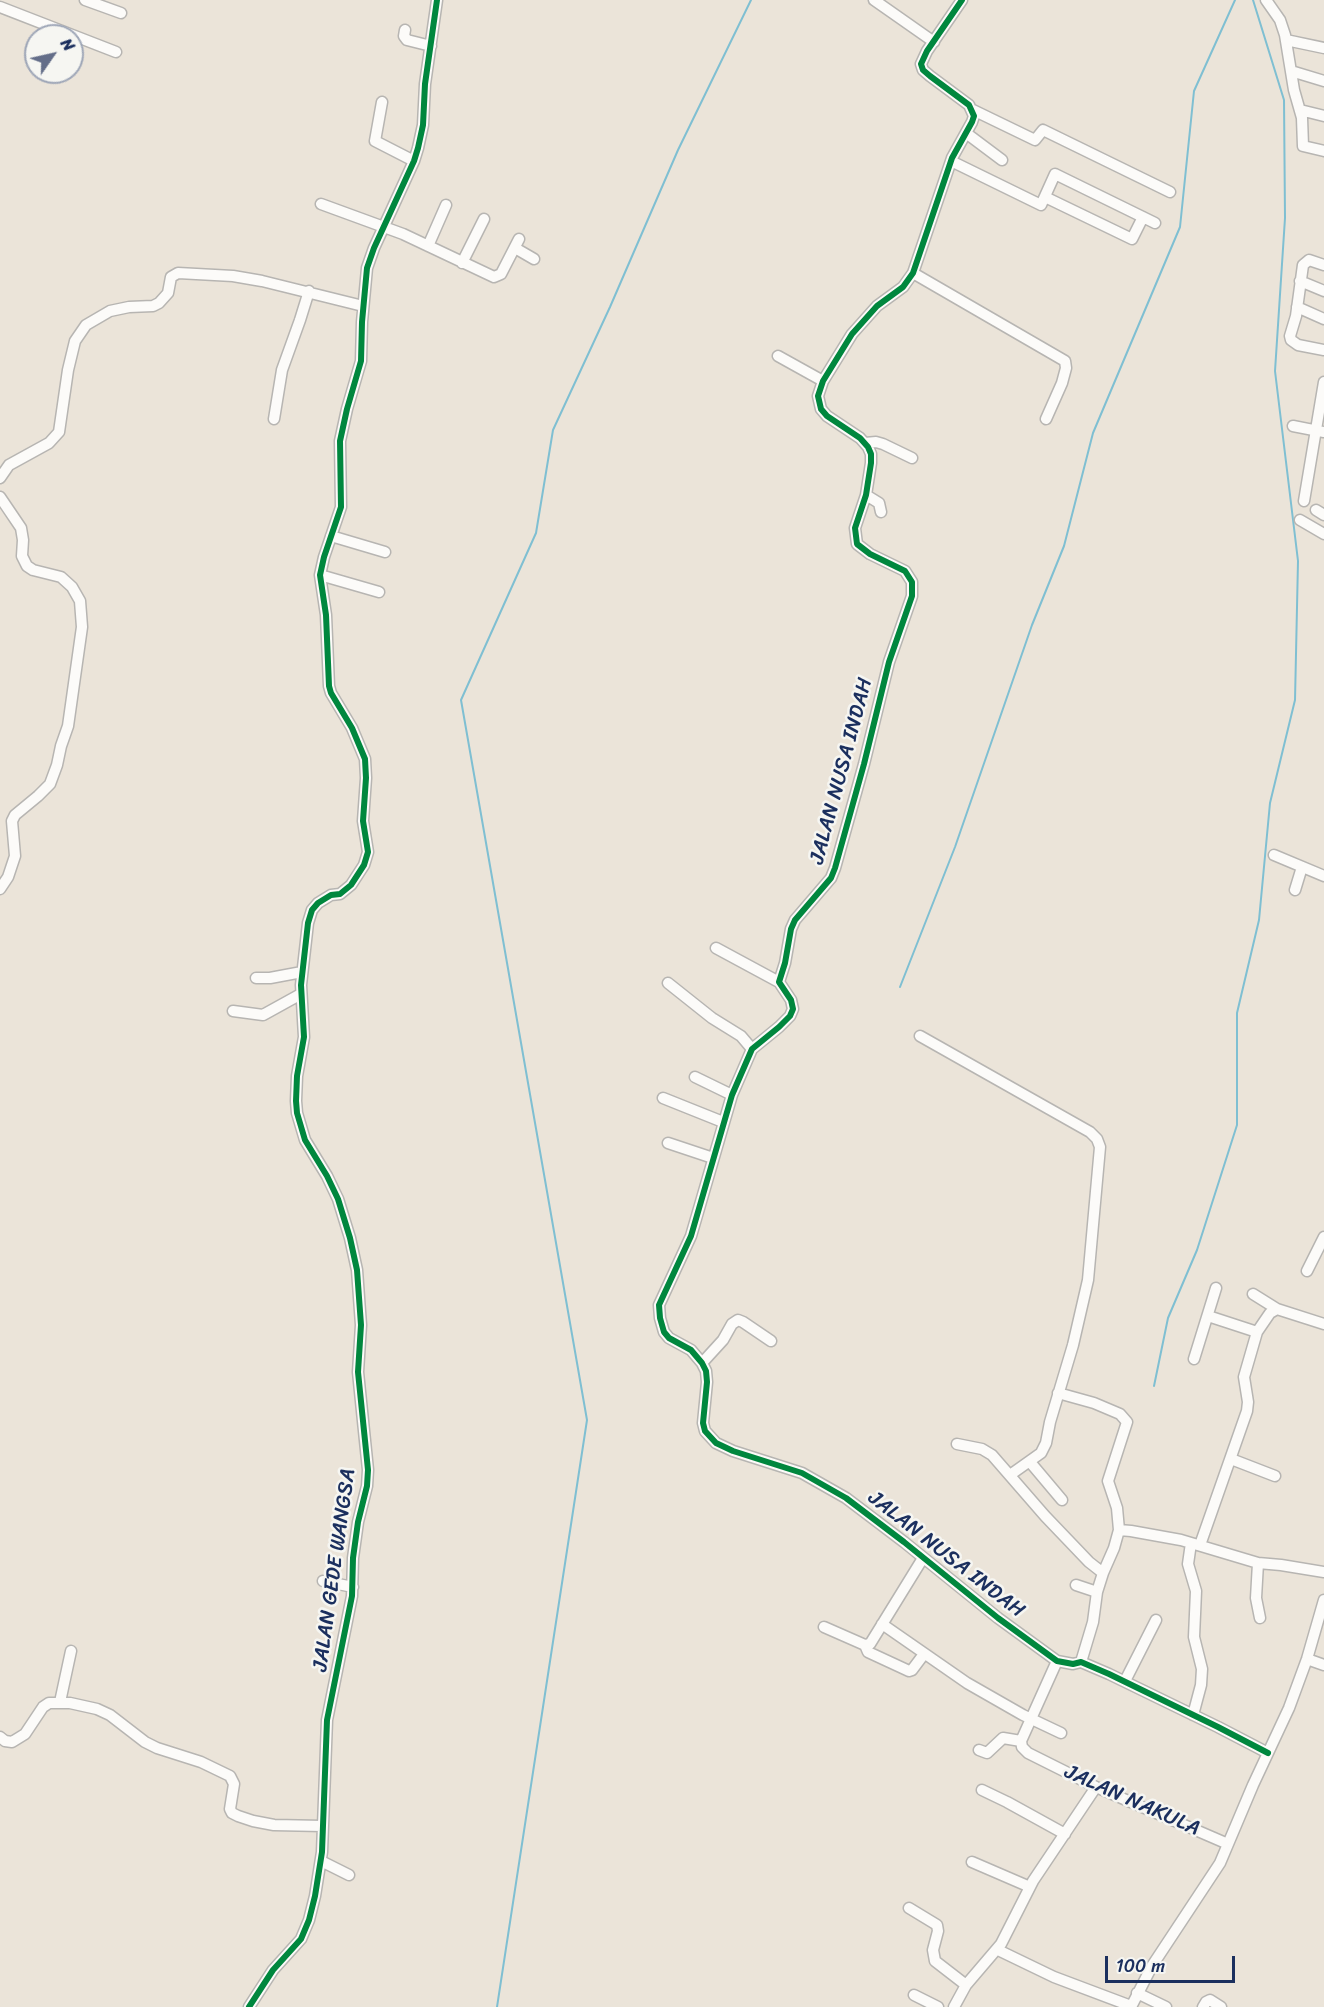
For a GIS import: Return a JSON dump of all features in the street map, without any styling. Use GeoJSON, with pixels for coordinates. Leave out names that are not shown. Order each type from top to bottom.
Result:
{"type":"FeatureCollection","features":[{"type":"Feature","properties":{"kind":"street"},"geometry":{"type":"LineString","coordinates":[[85,0],[121,13]]}},
{"type":"Feature","properties":{"kind":"street","name":"JALAN GEDE WANGSA"},"geometry":{"type":"LineString","coordinates":[[249,2007],[273,1970],[294,1948],[304,1933],[315,1896],[321,1861],[327,1720],[338,1674],[353,1587],[358,1522],[367,1486],[368,1470],[358,1372],[361,1325],[359,1287],[350,1238],[327,1176],[305,1140],[297,1113],[297,1076],[304,1037],[302,972],[308,923],[312,910],[324,898],[340,894],[347,889],[364,865],[368,852],[363,821],[365,759],[349,722],[334,699],[329,686],[326,615],[320,575],[340,507],[341,434],[361,361],[367,268],[414,161],[423,125],[425,84],[437,0]]}},
{"type":"Feature","properties":{"kind":"street"},"geometry":{"type":"LineString","coordinates":[[874,0],[934,42]]}},
{"type":"Feature","properties":{"kind":"street"},"geometry":{"type":"LineString","coordinates":[[962,0],[922,58],[923,69],[973,110],[1035,140],[1043,130],[1170,192]]}},
{"type":"Feature","properties":{"kind":"street"},"geometry":{"type":"LineString","coordinates":[[1266,0],[1280,20],[1286,40],[1302,118],[1303,146],[1324,151]]}},
{"type":"Feature","properties":{"kind":"street"},"geometry":{"type":"LineString","coordinates":[[0,7],[116,52]]}},
{"type":"Feature","properties":{"kind":"street"},"geometry":{"type":"LineString","coordinates":[[405,30],[404,36],[407,40],[431,46]]}},
{"type":"Feature","properties":{"kind":"street"},"geometry":{"type":"LineString","coordinates":[[1286,40],[1324,48]]}},
{"type":"Feature","properties":{"kind":"street"},"geometry":{"type":"LineString","coordinates":[[1291,71],[1324,81]]}},
{"type":"Feature","properties":{"kind":"street"},"geometry":{"type":"LineString","coordinates":[[382,102],[375,141],[414,161]]}},
{"type":"Feature","properties":{"kind":"street"},"geometry":{"type":"LineString","coordinates":[[912,458],[876,442],[865,443],[827,416],[821,409],[818,396],[823,381],[852,334],[868,314],[903,287],[913,273],[951,161],[972,122],[973,110]]}},
{"type":"Feature","properties":{"kind":"street"},"geometry":{"type":"LineString","coordinates":[[1300,110],[1324,116]]}},
{"type":"Feature","properties":{"kind":"street"},"geometry":{"type":"LineString","coordinates":[[966,134],[1002,160]]}},
{"type":"Feature","properties":{"kind":"street"},"geometry":{"type":"LineString","coordinates":[[951,161],[1041,205],[1055,174],[1155,223]]}},
{"type":"Feature","properties":{"kind":"street"},"geometry":{"type":"LineString","coordinates":[[1045,196],[1132,239],[1143,217]]}},
{"type":"Feature","properties":{"kind":"street"},"geometry":{"type":"LineString","coordinates":[[321,204],[384,226],[497,277],[501,274],[517,243],[534,259]]}},
{"type":"Feature","properties":{"kind":"street"},"geometry":{"type":"LineString","coordinates":[[428,246],[446,205]]}},
{"type":"Feature","properties":{"kind":"street"},"geometry":{"type":"LineString","coordinates":[[462,263],[484,219]]}},
{"type":"Feature","properties":{"kind":"street"},"geometry":{"type":"LineString","coordinates":[[1324,265],[1309,260],[1305,262],[1290,336],[1291,340],[1298,345],[1324,350]]}},
{"type":"Feature","properties":{"kind":"street"},"geometry":{"type":"LineString","coordinates":[[0,478],[9,465],[49,443],[58,432],[75,341],[86,325],[110,311],[153,306],[159,303],[168,293],[171,277],[178,273],[233,276],[277,283],[363,306]]}},
{"type":"Feature","properties":{"kind":"street"},"geometry":{"type":"LineString","coordinates":[[913,273],[1065,362],[1066,368],[1062,383],[1046,419]]}},
{"type":"Feature","properties":{"kind":"street"},"geometry":{"type":"LineString","coordinates":[[1300,281],[1324,291]]}},
{"type":"Feature","properties":{"kind":"street"},"geometry":{"type":"LineString","coordinates":[[274,419],[284,365],[309,291]]}},
{"type":"Feature","properties":{"kind":"street"},"geometry":{"type":"LineString","coordinates":[[1297,307],[1324,319]]}},
{"type":"Feature","properties":{"kind":"street"},"geometry":{"type":"LineString","coordinates":[[778,356],[823,381]]}},
{"type":"Feature","properties":{"kind":"street"},"geometry":{"type":"LineString","coordinates":[[1304,501],[1319,432],[1324,382]]}},
{"type":"Feature","properties":{"kind":"street"},"geometry":{"type":"LineString","coordinates":[[1293,426],[1319,432]]}},
{"type":"Feature","properties":{"kind":"street","name":"JALAN NUSA INDAH"},"geometry":{"type":"LineString","coordinates":[[779,982],[795,920],[823,889],[835,868],[887,669],[913,587],[905,571],[870,554],[857,544],[855,528],[866,495],[872,464],[871,454],[865,443]]}},
{"type":"Feature","properties":{"kind":"street"},"geometry":{"type":"LineString","coordinates":[[866,495],[879,503],[881,512]]}},
{"type":"Feature","properties":{"kind":"street"},"geometry":{"type":"LineString","coordinates":[[0,497],[21,528],[22,556],[27,566],[33,570],[61,577],[72,587],[80,602],[82,627],[68,726],[51,784],[15,814],[12,821],[15,856],[8,877],[0,889]]}},
{"type":"Feature","properties":{"kind":"street"},"geometry":{"type":"LineString","coordinates":[[1299,520],[1324,534]]}},
{"type":"Feature","properties":{"kind":"street"},"geometry":{"type":"LineString","coordinates":[[331,536],[385,552]]}},
{"type":"Feature","properties":{"kind":"street"},"geometry":{"type":"LineString","coordinates":[[320,575],[379,592]]}},
{"type":"Feature","properties":{"kind":"street"},"geometry":{"type":"LineString","coordinates":[[1274,855],[1324,876]]}},
{"type":"Feature","properties":{"kind":"street"},"geometry":{"type":"LineString","coordinates":[[1295,890],[1302,867]]}},
{"type":"Feature","properties":{"kind":"street"},"geometry":{"type":"LineString","coordinates":[[716,948],[779,982],[791,1000],[793,1009],[790,1016],[779,1027],[752,1049],[732,1095],[691,1236],[659,1305],[660,1318],[664,1332],[669,1338],[692,1350],[702,1363],[723,1340],[732,1324],[738,1320],[771,1341]]}},
{"type":"Feature","properties":{"kind":"street"},"geometry":{"type":"LineString","coordinates":[[256,978],[270,978],[302,972]]}},
{"type":"Feature","properties":{"kind":"street"},"geometry":{"type":"LineString","coordinates":[[668,983],[712,1018],[741,1036],[752,1049]]}},
{"type":"Feature","properties":{"kind":"street"},"geometry":{"type":"LineString","coordinates":[[233,1011],[263,1015],[301,994]]}},
{"type":"Feature","properties":{"kind":"street"},"geometry":{"type":"LineString","coordinates":[[920,1036],[1090,1132],[1097,1139],[1100,1147],[1088,1280],[1073,1346],[1058,1393],[1046,1443],[1041,1453],[1010,1475]]}},
{"type":"Feature","properties":{"kind":"street"},"geometry":{"type":"LineString","coordinates":[[695,1077],[732,1095]]}},
{"type":"Feature","properties":{"kind":"street"},"geometry":{"type":"LineString","coordinates":[[663,1098],[723,1122]]}},
{"type":"Feature","properties":{"kind":"street"},"geometry":{"type":"LineString","coordinates":[[668,1143],[713,1158]]}},
{"type":"Feature","properties":{"kind":"street"},"geometry":{"type":"LineString","coordinates":[[1307,1271],[1324,1238]]}},
{"type":"Feature","properties":{"kind":"street"},"geometry":{"type":"LineString","coordinates":[[1194,1359],[1216,1288]]}},
{"type":"Feature","properties":{"kind":"street"},"geometry":{"type":"LineString","coordinates":[[1253,1294],[1277,1309],[1324,1324]]}},
{"type":"Feature","properties":{"kind":"street"},"geometry":{"type":"LineString","coordinates":[[1193,1715],[1201,1685],[1202,1669],[1194,1637],[1196,1591],[1188,1564],[1231,1459],[1247,1411],[1244,1377],[1257,1332],[1270,1313],[1277,1309]]}},
{"type":"Feature","properties":{"kind":"street"},"geometry":{"type":"LineString","coordinates":[[1208,1316],[1257,1332]]}},
{"type":"Feature","properties":{"kind":"street","name":"JALAN NUSA INDAH"},"geometry":{"type":"LineString","coordinates":[[702,1363],[706,1371],[707,1382],[703,1423],[710,1438],[733,1452],[802,1473],[846,1498],[1057,1661]]}},
{"type":"Feature","properties":{"kind":"street"},"geometry":{"type":"LineString","coordinates":[[1058,1393],[1094,1403],[1126,1418],[1127,1422],[1108,1481],[1117,1508],[1119,1530],[1114,1548],[1102,1573],[1093,1622],[1081,1662]]}},
{"type":"Feature","properties":{"kind":"street"},"geometry":{"type":"LineString","coordinates":[[957,1444],[987,1451],[999,1461],[1045,1516],[1102,1573]]}},
{"type":"Feature","properties":{"kind":"street"},"geometry":{"type":"LineString","coordinates":[[1231,1459],[1275,1476]]}},
{"type":"Feature","properties":{"kind":"street"},"geometry":{"type":"LineString","coordinates":[[1030,1462],[1062,1500]]}},
{"type":"Feature","properties":{"kind":"street"},"geometry":{"type":"LineString","coordinates":[[1119,1530],[1195,1544],[1258,1563],[1281,1564],[1324,1572]]}},
{"type":"Feature","properties":{"kind":"street"},"geometry":{"type":"LineString","coordinates":[[866,1645],[870,1644],[923,1558]]}},
{"type":"Feature","properties":{"kind":"street"},"geometry":{"type":"LineString","coordinates":[[1258,1563],[1256,1598],[1260,1618]]}},
{"type":"Feature","properties":{"kind":"street"},"geometry":{"type":"LineString","coordinates":[[323,1581],[353,1587]]}},
{"type":"Feature","properties":{"kind":"street"},"geometry":{"type":"LineString","coordinates":[[1076,1585],[1097,1592]]}},
{"type":"Feature","properties":{"kind":"street"},"geometry":{"type":"LineString","coordinates":[[998,1950],[1054,1977],[1131,2006],[1152,1966],[1220,1863],[1289,1708],[1307,1659],[1324,1600]]}},
{"type":"Feature","properties":{"kind":"street"},"geometry":{"type":"LineString","coordinates":[[1125,1681],[1156,1620]]}},
{"type":"Feature","properties":{"kind":"street"},"geometry":{"type":"LineString","coordinates":[[882,1624],[967,1683],[1031,1719],[1061,1732]]}},
{"type":"Feature","properties":{"kind":"street"},"geometry":{"type":"LineString","coordinates":[[824,1627],[866,1645]]}},
{"type":"Feature","properties":{"kind":"street"},"geometry":{"type":"LineString","coordinates":[[866,1645],[868,1652],[909,1671],[924,1654]]}},
{"type":"Feature","properties":{"kind":"street"},"geometry":{"type":"LineString","coordinates":[[60,1702],[70,1651]]}},
{"type":"Feature","properties":{"kind":"street"},"geometry":{"type":"LineString","coordinates":[[1307,1659],[1324,1665]]}},
{"type":"Feature","properties":{"kind":"street"},"geometry":{"type":"LineString","coordinates":[[979,1750],[987,1753],[1003,1738],[1021,1741],[1057,1661],[1073,1664],[1081,1662],[1125,1681],[1268,1753]]}},
{"type":"Feature","properties":{"kind":"street"},"geometry":{"type":"LineString","coordinates":[[0,1737],[12,1742],[25,1734],[43,1707],[49,1703],[80,1705],[104,1712],[157,1748],[201,1762],[225,1773],[233,1780],[230,1809],[238,1816],[274,1825],[323,1826]]}},
{"type":"Feature","properties":{"kind":"street","name":"JALAN NAKULA"},"geometry":{"type":"LineString","coordinates":[[1021,1741],[1022,1747],[1037,1757],[1096,1787],[1228,1844]]}},
{"type":"Feature","properties":{"kind":"street"},"geometry":{"type":"LineString","coordinates":[[954,2007],[966,1985],[998,1950],[1030,1887],[1096,1787]]}},
{"type":"Feature","properties":{"kind":"street"},"geometry":{"type":"LineString","coordinates":[[982,1790],[1065,1834]]}},
{"type":"Feature","properties":{"kind":"street"},"geometry":{"type":"LineString","coordinates":[[321,1861],[349,1875]]}},
{"type":"Feature","properties":{"kind":"street"},"geometry":{"type":"LineString","coordinates":[[972,1862],[1030,1887]]}},
{"type":"Feature","properties":{"kind":"street"},"geometry":{"type":"LineString","coordinates":[[909,1908],[937,1925],[938,1931],[933,1950],[935,1961],[966,1985]]}},
{"type":"Feature","properties":{"kind":"street"},"geometry":{"type":"LineString","coordinates":[[1137,1993],[1166,2007]]}},
{"type":"Feature","properties":{"kind":"street"},"geometry":{"type":"LineString","coordinates":[[915,1995],[934,2006]]}},
{"type":"Feature","properties":{"kind":"street"},"geometry":{"type":"LineString","coordinates":[[1203,2007],[1210,2000],[1221,2007]]}},
{"type":"Feature","properties":{"kind":"waterway"},"geometry":{"type":"LineString","coordinates":[[497,2007],[587,1420],[461,700],[536,533],[553,430],[610,307],[678,150],[751,0]]}},
{"type":"Feature","properties":{"kind":"waterway"},"geometry":{"type":"LineString","coordinates":[[900,987],[955,847],[1032,625],[1064,546],[1093,433],[1180,227],[1194,91],[1235,0]]}},
{"type":"Feature","properties":{"kind":"waterway"},"geometry":{"type":"LineString","coordinates":[[1154,1386],[1168,1318],[1197,1250],[1237,1125],[1237,1013],[1259,920],[1270,803],[1295,700],[1298,561],[1275,371],[1285,218],[1284,100],[1253,0]]}},
{"type":"Feature","properties":{"kind":"cycle path"},"geometry":{"type":"LineString","coordinates":[[249,2007],[273,1970],[301,1939],[315,1896],[322,1852],[327,1720],[352,1596],[353,1558],[358,1522],[367,1486],[368,1470],[358,1372],[361,1325],[357,1270],[338,1199],[305,1140],[296,1101],[297,1076],[304,1037],[301,985],[308,923],[312,910],[318,903],[331,895],[340,894],[351,885],[364,865],[368,852],[363,821],[365,759],[352,728],[329,686],[326,615],[320,575],[341,507],[340,441],[361,361],[367,268],[418,148],[423,125],[425,84],[437,0]]}},
{"type":"Feature","properties":{"kind":"cycle path"},"geometry":{"type":"LineString","coordinates":[[962,0],[927,51],[921,64],[923,70],[930,76],[969,105],[974,116],[972,122],[952,158],[913,273],[903,287],[877,306],[852,334],[823,381],[818,396],[821,409],[827,416],[860,438],[871,454],[866,495],[855,528],[857,544],[870,554],[905,571],[912,582],[912,596],[889,662],[835,868],[831,878],[795,920],[791,929],[779,982],[791,1000],[793,1009],[790,1016],[779,1027],[752,1049],[732,1095],[691,1236],[659,1305],[660,1318],[664,1332],[669,1338],[691,1350],[706,1371],[703,1423],[705,1431],[716,1443],[733,1451],[802,1473],[846,1498],[998,1618],[1057,1661],[1073,1664],[1081,1662],[1109,1674],[1268,1753]]}}]}
